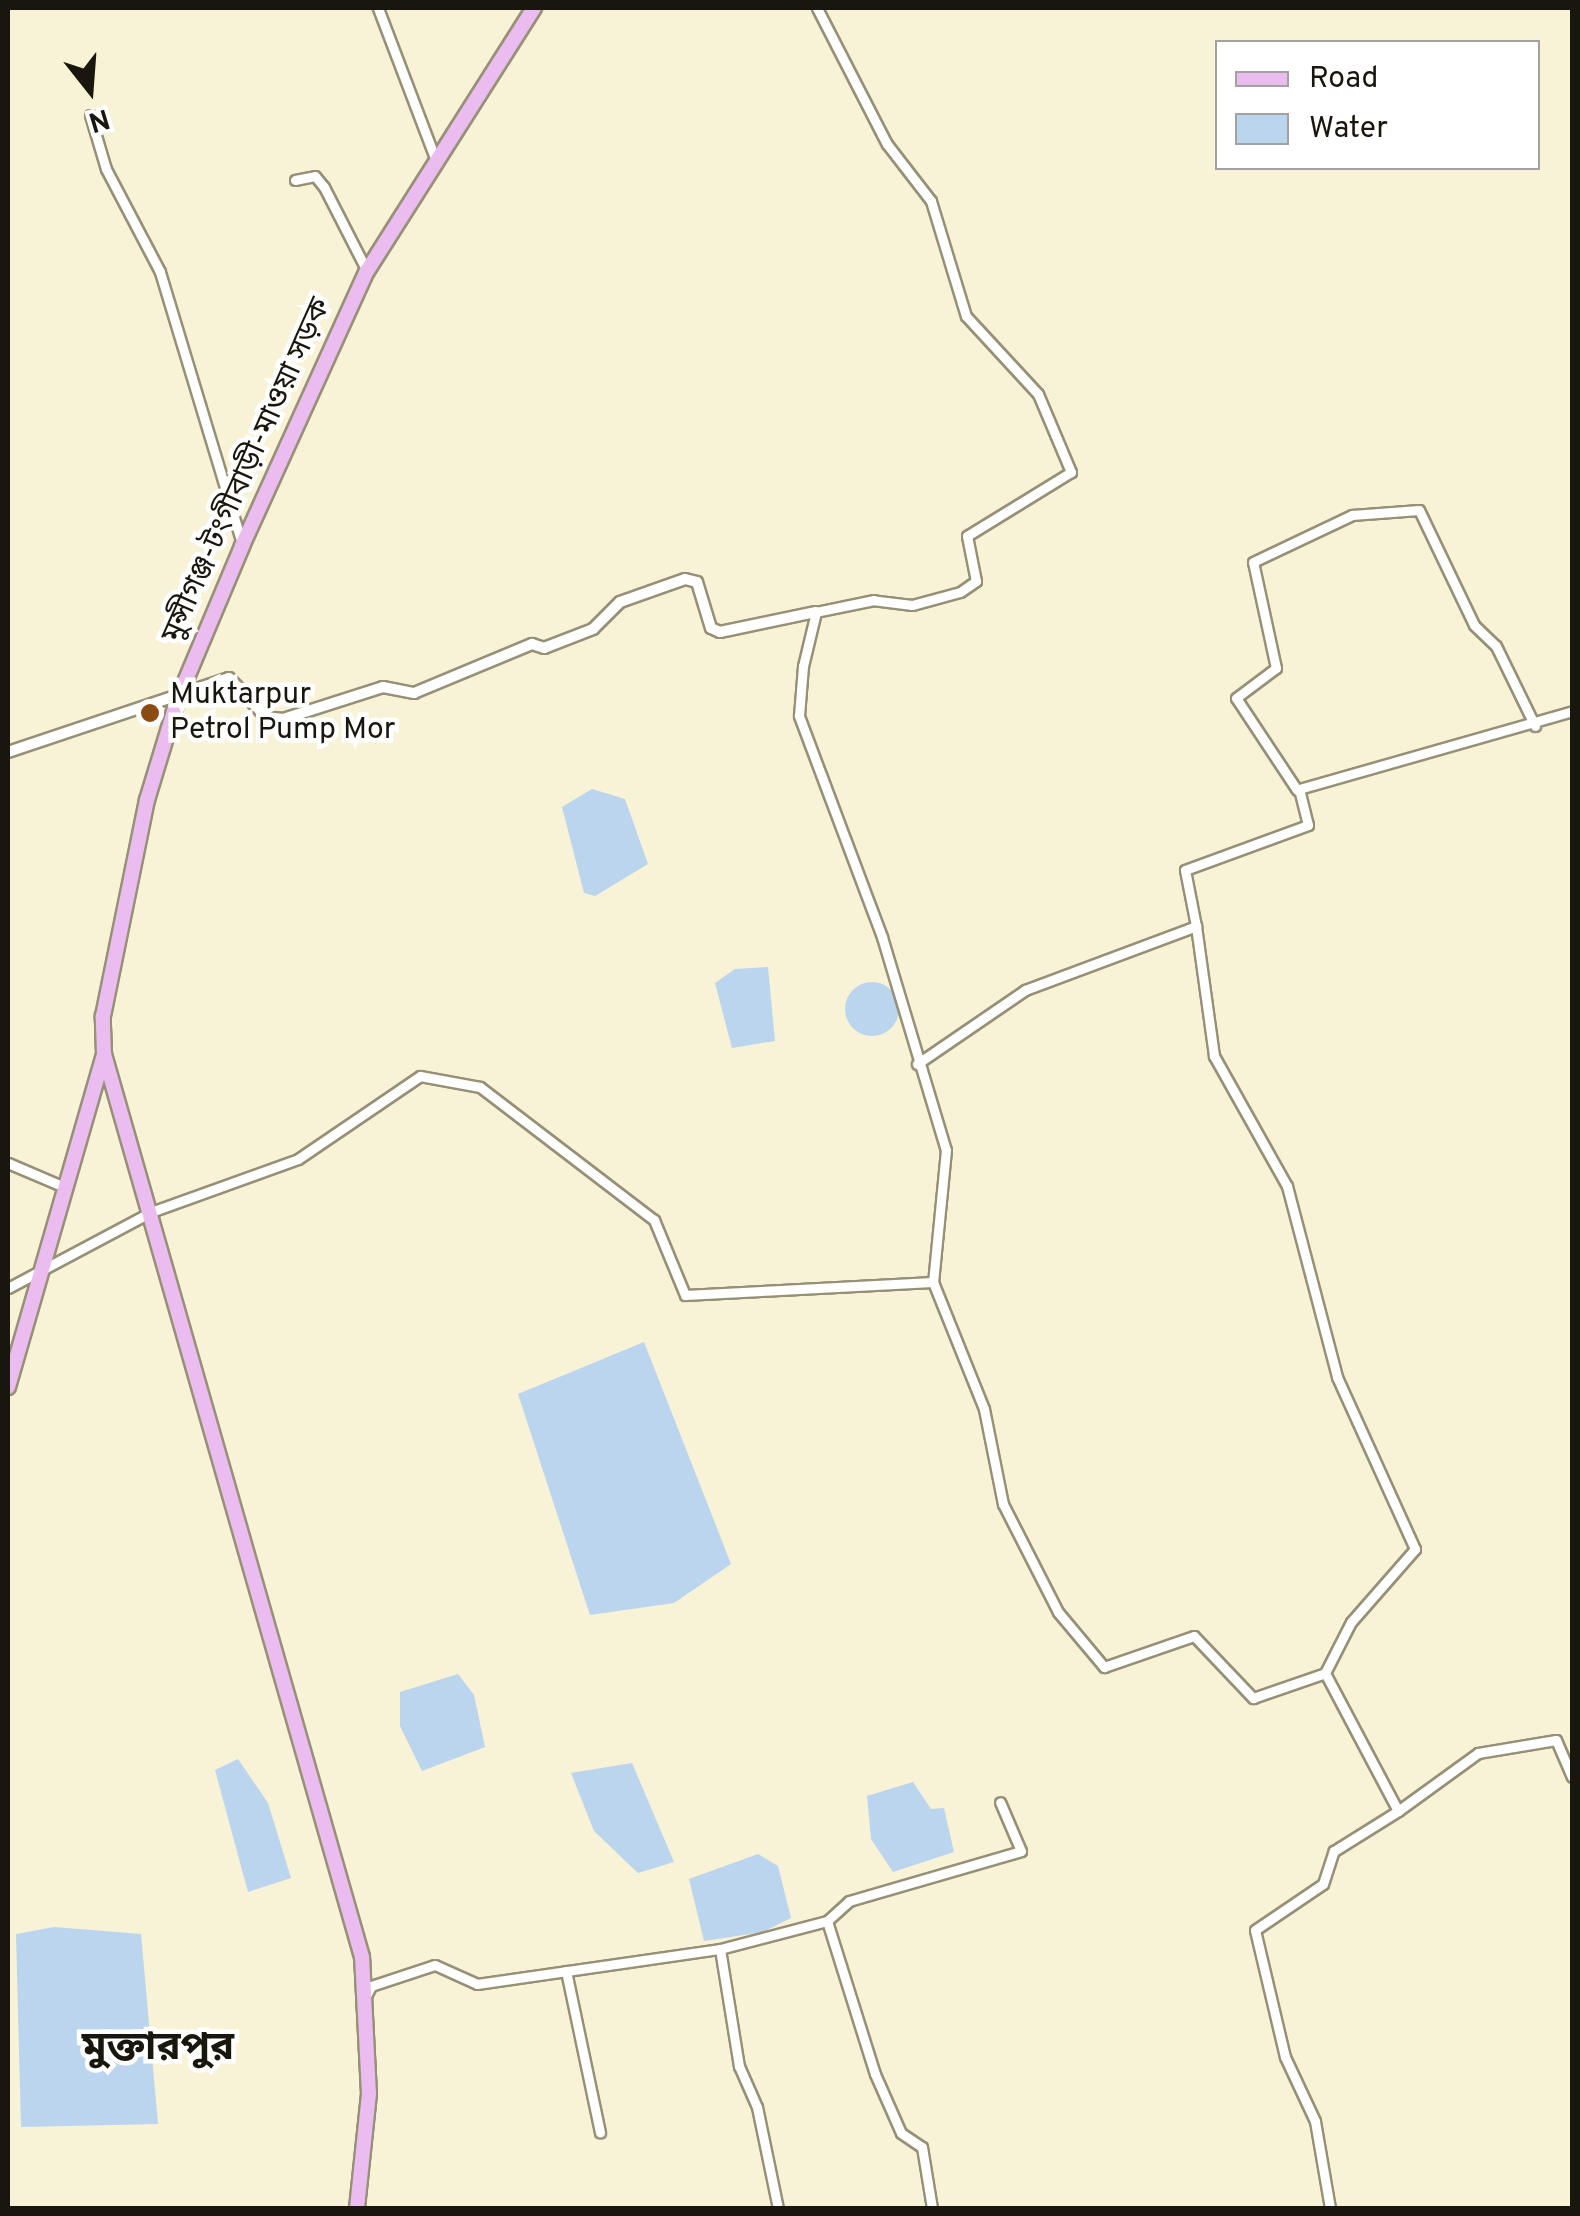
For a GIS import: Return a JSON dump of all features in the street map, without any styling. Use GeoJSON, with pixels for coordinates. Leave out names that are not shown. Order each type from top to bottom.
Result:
{"type":"FeatureCollection","features":[{"type":"Feature","properties":{"kind":"main road","name":"মুন্সীগঞ্জ-টংগীবাড়ী-মাওয়া সড়ক"},"geometry":{"type":"LineString","coordinates":[[104,1054],[119,912],[177,701],[242,546],[367,272],[534,8]]}},
{"type":"Feature","properties":{"kind":"main road"},"geometry":{"type":"LineString","coordinates":[[8,1387],[36,1274],[104,1054]]}},
{"type":"Feature","properties":{"kind":"main road"},"geometry":{"type":"LineString","coordinates":[[104,1054],[350,1909],[367,1994],[368,2122],[357,2208]]}},
{"type":"Feature","properties":{"kind":"street"},"geometry":{"type":"LineString","coordinates":[[378,8],[437,163]]}},
{"type":"Feature","properties":{"kind":"street"},"geometry":{"type":"LineString","coordinates":[[8,752],[177,701],[229,678],[266,716],[283,719],[383,687],[414,693],[532,644],[544,648],[592,629],[620,602],[690,579],[711,628],[720,632],[874,600],[912,606],[960,592],[976,581],[967,536],[1072,472],[1038,394],[966,316],[930,201],[887,144],[817,8]]}},
{"type":"Feature","properties":{"kind":"street"},"geometry":{"type":"LineString","coordinates":[[90,115],[106,169],[160,272],[242,546]]}},
{"type":"Feature","properties":{"kind":"street"},"geometry":{"type":"LineString","coordinates":[[295,180],[315,176],[324,187],[367,272]]}},
{"type":"Feature","properties":{"kind":"street"},"geometry":{"type":"LineString","coordinates":[[816,612],[799,716],[882,937],[946,1150],[934,1282],[984,1409],[1003,1504],[1058,1612],[1100,1664],[1194,1636],[1253,1698],[1325,1673],[1351,1622],[1415,1549],[1338,1377],[1287,1186],[1214,1056],[1186,870],[1308,825],[1297,790],[1236,698],[1276,668],[1253,562],[1352,515],[1419,510],[1474,625],[1496,646],[1536,726]]}},
{"type":"Feature","properties":{"kind":"street"},"geometry":{"type":"LineString","coordinates":[[1297,790],[1536,726],[1572,711]]}},
{"type":"Feature","properties":{"kind":"street"},"geometry":{"type":"LineString","coordinates":[[918,1064],[1025,990],[1196,926]]}},
{"type":"Feature","properties":{"kind":"street"},"geometry":{"type":"LineString","coordinates":[[8,1288],[151,1212],[298,1160],[420,1076],[480,1087],[579,1156],[654,1220],[686,1296],[934,1282]]}},
{"type":"Feature","properties":{"kind":"street"},"geometry":{"type":"LineString","coordinates":[[8,1163],[62,1186]]}},
{"type":"Feature","properties":{"kind":"street"},"geometry":{"type":"LineString","coordinates":[[1325,1673],[1398,1812]]}},
{"type":"Feature","properties":{"kind":"street"},"geometry":{"type":"LineString","coordinates":[[1330,2208],[1315,2121],[1285,2057],[1254,1930],[1324,1884],[1334,1851],[1398,1812],[1478,1753],[1556,1740],[1572,1777]]}},
{"type":"Feature","properties":{"kind":"street"},"geometry":{"type":"LineString","coordinates":[[367,1994],[371,1986],[434,1965],[477,1984],[720,1949],[826,1921],[849,1901],[1022,1851],[1000,1802]]}},
{"type":"Feature","properties":{"kind":"street"},"geometry":{"type":"LineString","coordinates":[[826,1921],[875,2074],[901,2133],[922,2147],[932,2208]]}},
{"type":"Feature","properties":{"kind":"street"},"geometry":{"type":"LineString","coordinates":[[720,1949],[739,2066],[758,2107],[778,2208]]}},
{"type":"Feature","properties":{"kind":"street"},"geometry":{"type":"LineString","coordinates":[[566,1971],[600,2132]]}},
{"type":"Feature","properties":{"kind":"water"},"geometry":{"type":"Polygon","coordinates":[[[592,789],[625,799],[648,864],[595,896],[584,893],[562,807],[592,789]]]}},
{"type":"Feature","properties":{"kind":"water"},"geometry":{"type":"Polygon","coordinates":[[[768,967],[775,1041],[732,1048],[715,983],[735,969],[768,967]]]}},
{"type":"Feature","properties":{"kind":"water"},"geometry":{"type":"Polygon","coordinates":[[[872,982],[891,990],[899,1009],[891,1028],[872,1036],[853,1028],[845,1009],[853,990],[872,982]]]}},
{"type":"Feature","properties":{"kind":"water"},"geometry":{"type":"Polygon","coordinates":[[[644,1342],[731,1564],[674,1603],[590,1615],[518,1394],[644,1342]]]}},
{"type":"Feature","properties":{"kind":"water"},"geometry":{"type":"Polygon","coordinates":[[[458,1674],[474,1695],[485,1747],[422,1771],[400,1726],[400,1692],[458,1674]]]}},
{"type":"Feature","properties":{"kind":"water"},"geometry":{"type":"Polygon","coordinates":[[[238,1759],[268,1803],[291,1878],[248,1892],[215,1770],[238,1759]]]}},
{"type":"Feature","properties":{"kind":"water"},"geometry":{"type":"Polygon","coordinates":[[[632,1763],[674,1862],[638,1873],[594,1831],[571,1773],[632,1763]]]}},
{"type":"Feature","properties":{"kind":"water"},"geometry":{"type":"Polygon","coordinates":[[[913,1782],[931,1809],[944,1808],[954,1852],[893,1872],[871,1839],[867,1796],[913,1782]]]}},
{"type":"Feature","properties":{"kind":"water"},"geometry":{"type":"Polygon","coordinates":[[[758,1854],[778,1866],[791,1918],[763,1932],[704,1941],[689,1879],[758,1854]]]}},
{"type":"Feature","properties":{"kind":"water"},"geometry":{"type":"Polygon","coordinates":[[[54,1927],[141,1934],[158,2124],[21,2127],[16,1934],[54,1927]]]}},
{"type":"Feature","properties":{"kind":"place","name":"Muktarpur Petrol Pump Mor"},"geometry":{"type":"Point","coordinates":[150,713]}},
{"type":"Feature","properties":{"kind":"district","name":"মুক্তারপুর"},"geometry":{"type":"Point","coordinates":[158,2049]}}]}
